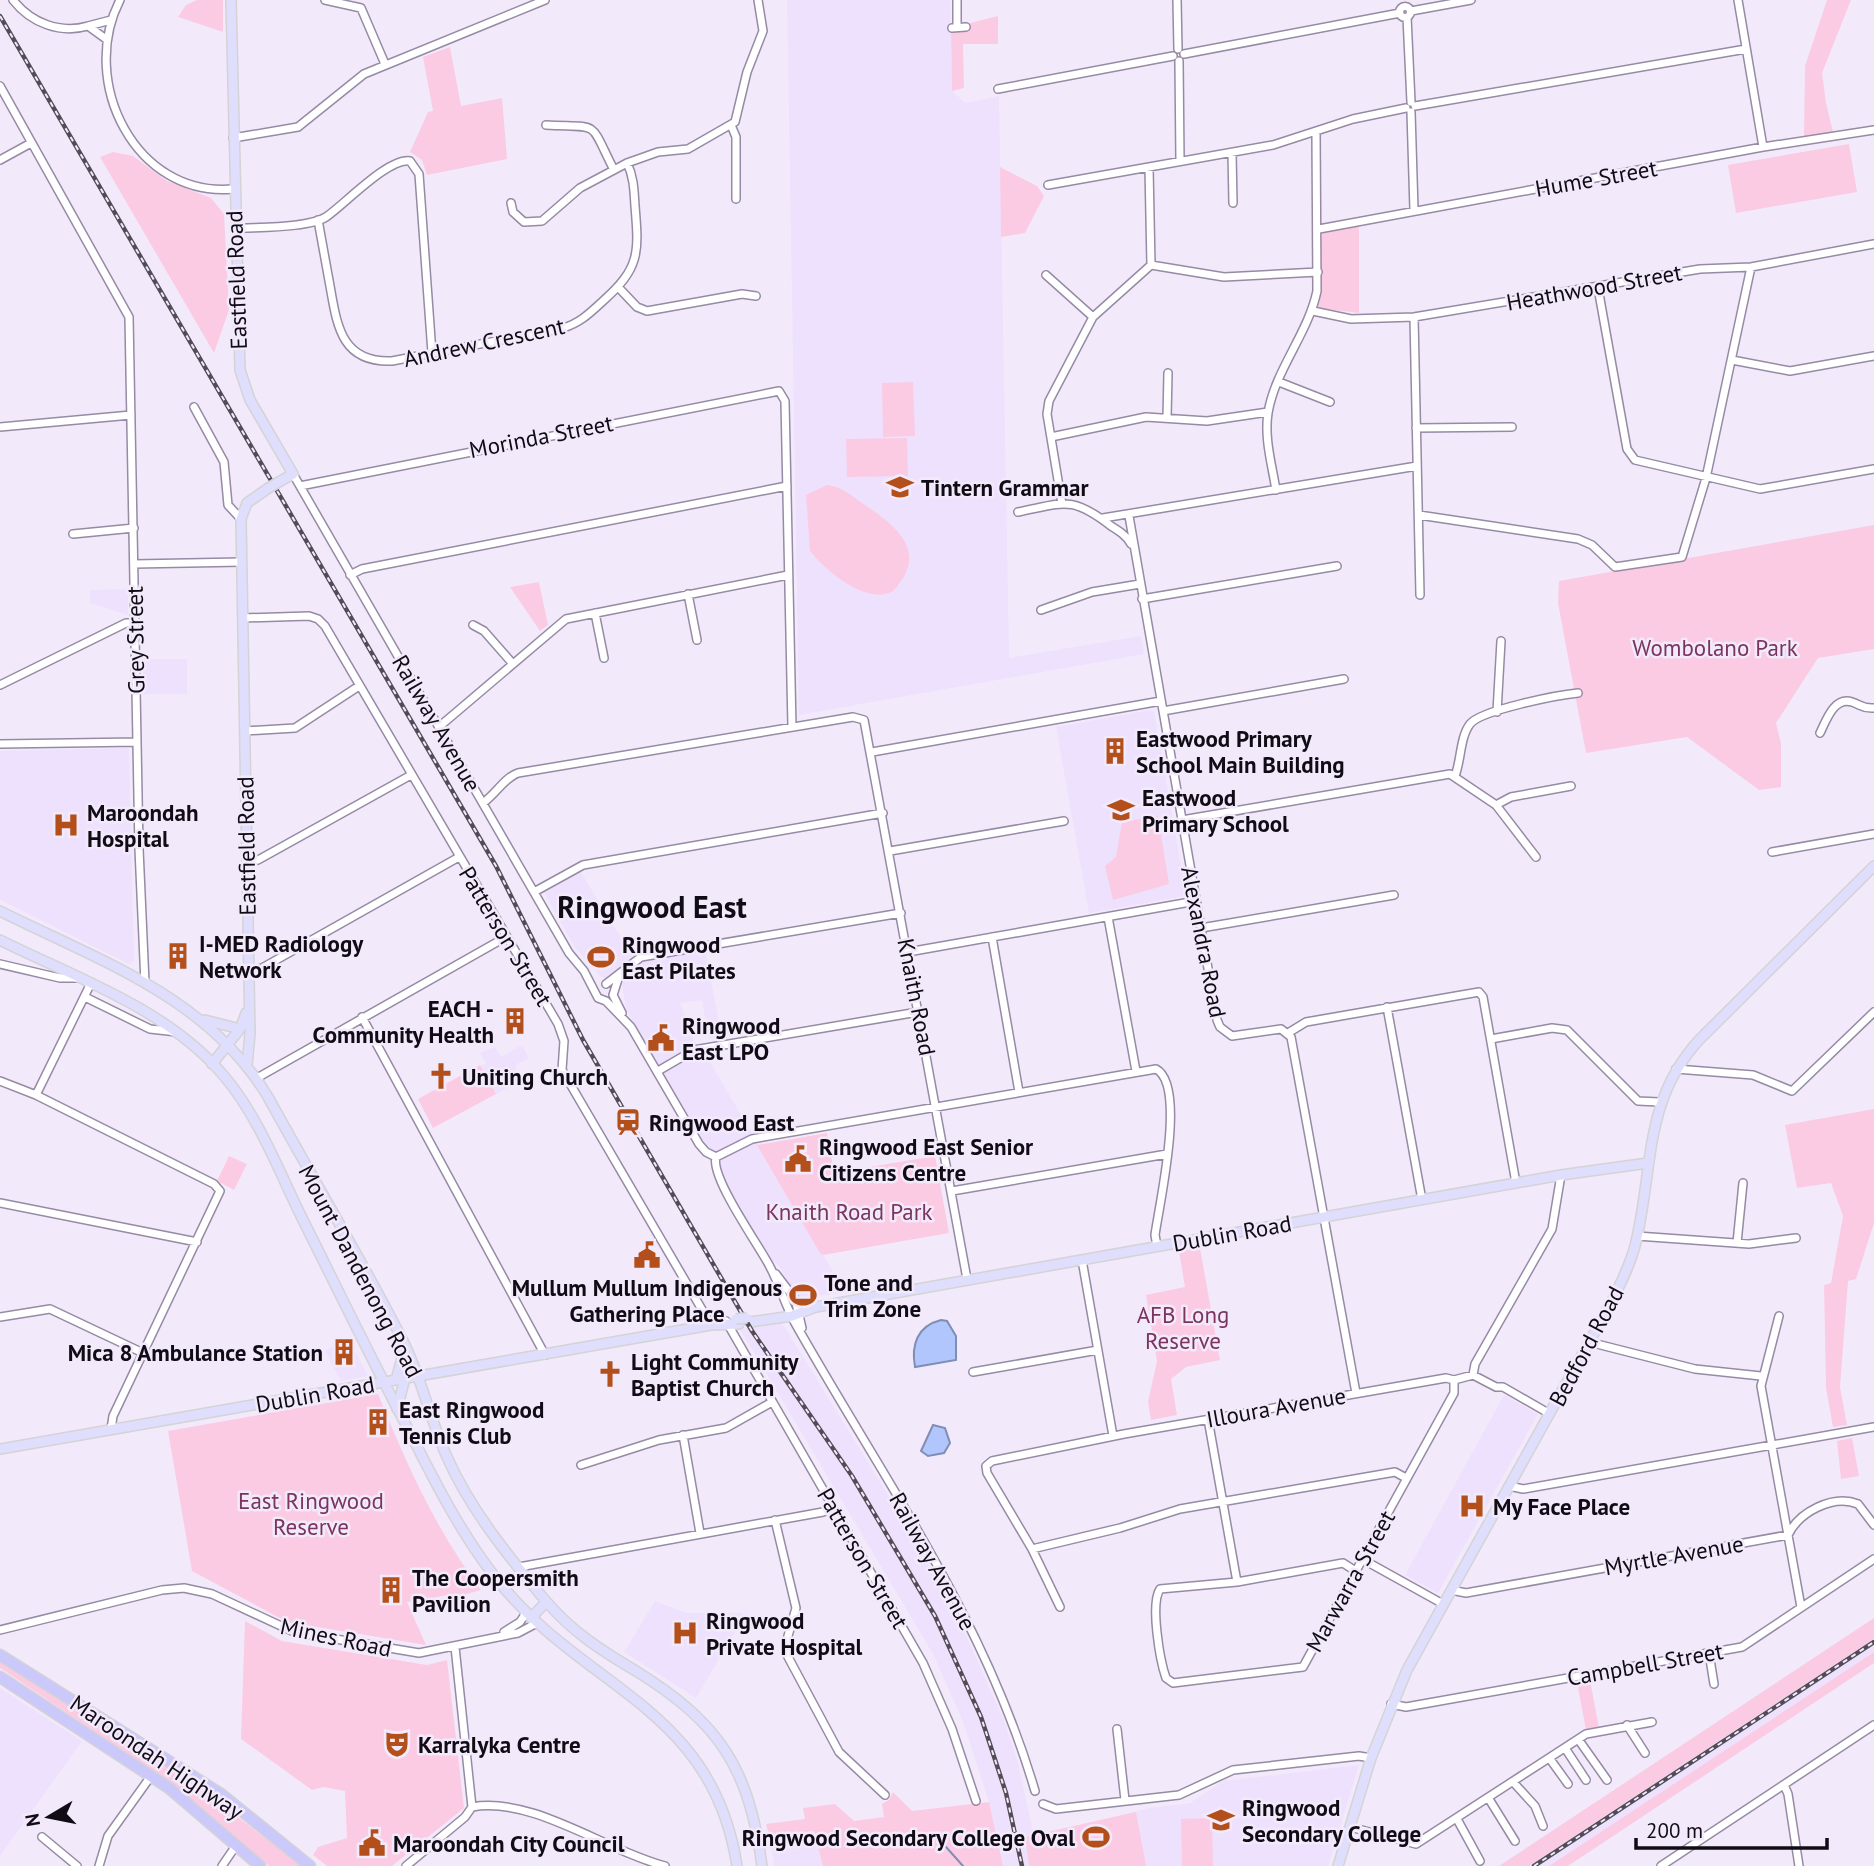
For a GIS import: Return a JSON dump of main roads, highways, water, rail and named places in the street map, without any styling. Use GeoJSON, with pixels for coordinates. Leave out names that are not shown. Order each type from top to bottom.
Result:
{"type":"FeatureCollection","features":[{"type":"Feature","properties":{"kind":"highway","name":"Maroondah Highway"},"geometry":{"type":"LineString","coordinates":[[0,1655],[221,1794],[310,1866]]}},
{"type":"Feature","properties":{"kind":"highway","name":"Maroondah Highway"},"geometry":{"type":"LineString","coordinates":[[0,1677],[151,1776],[260,1866]]}},
{"type":"Feature","properties":{"kind":"main road","name":"Eastfield Road"},"geometry":{"type":"LineString","coordinates":[[212,1063],[245,1029],[249,1005],[241,519],[250,499],[293,474],[250,400],[241,375],[234,229],[231,0]]}},
{"type":"Feature","properties":{"kind":"main road","name":"Bedford Road"},"geometry":{"type":"LineString","coordinates":[[1338,1866],[1371,1758],[1391,1704],[1630,1262],[1637,1236],[1659,1102],[1675,1069],[1700,1039],[1874,866]]}},
{"type":"Feature","properties":{"kind":"main road","name":"Mount Dandenong Road"},"geometry":{"type":"LineString","coordinates":[[0,911],[176,999],[204,1020],[247,1065],[257,1078],[405,1345],[452,1468],[474,1506],[546,1602],[592,1644],[682,1701],[708,1724],[740,1776],[753,1816],[762,1866]]}},
{"type":"Feature","properties":{"kind":"main road","name":"Mount Dandenong Road"},"geometry":{"type":"LineString","coordinates":[[0,940],[177,1032],[212,1063],[237,1094],[397,1409],[464,1533],[495,1577],[531,1618],[576,1658],[634,1696],[678,1735],[700,1764],[718,1798],[737,1866]]}},
{"type":"Feature","properties":{"kind":"main road"},"geometry":{"type":"LineString","coordinates":[[204,1020],[245,1029],[247,1065]]}},
{"type":"Feature","properties":{"kind":"main road","name":"Dublin Road"},"geometry":{"type":"LineString","coordinates":[[0,1449],[737,1322],[1561,1174],[1648,1163]]}},
{"type":"Feature","properties":{"kind":"main road"},"geometry":{"type":"LineString","coordinates":[[397,1409],[405,1345]]}},
{"type":"Feature","properties":{"kind":"main road"},"geometry":{"type":"LineString","coordinates":[[531,1618],[546,1602]]}},
{"type":"Feature","properties":{"kind":"water"},"geometry":{"type":"Polygon","coordinates":[[[941,1320],[947,1321],[956,1336],[956,1360],[915,1367],[917,1338],[926,1327],[941,1320]]]}},
{"type":"Feature","properties":{"kind":"water"},"geometry":{"type":"Polygon","coordinates":[[[933,1425],[945,1428],[950,1443],[944,1453],[928,1456],[921,1451],[933,1425]]]}},
{"type":"Feature","properties":{"kind":"waterway"},"geometry":{"type":"LineString","coordinates":[[938,1838],[963,1866]]}},
{"type":"Feature","properties":{"kind":"railway"},"geometry":{"type":"LineString","coordinates":[[0,16],[496,866],[583,1040],[752,1331],[852,1476],[935,1616],[981,1717],[1006,1793],[1022,1866]]}},
{"type":"Feature","properties":{"kind":"railway"},"geometry":{"type":"LineString","coordinates":[[1534,1866],[1874,1642]]}},
{"type":"Feature","properties":{"kind":"place","name":"Tintern Grammar"},"geometry":{"type":"Point","coordinates":[900,487]}},
{"type":"Feature","properties":{"kind":"place","name":"Eastwood Primary School Main Building"},"geometry":{"type":"Point","coordinates":[1115,751]}},
{"type":"Feature","properties":{"kind":"place","name":"Eastwood Primary School"},"geometry":{"type":"Point","coordinates":[1121,810]}},
{"type":"Feature","properties":{"kind":"place","name":"Maroondah Hospital"},"geometry":{"type":"Point","coordinates":[66,825]}},
{"type":"Feature","properties":{"kind":"place","name":"I-MED Radiology Network"},"geometry":{"type":"Point","coordinates":[178,956]}},
{"type":"Feature","properties":{"kind":"place","name":"Ringwood East Pilates"},"geometry":{"type":"Point","coordinates":[601,957]}},
{"type":"Feature","properties":{"kind":"place","name":"EACH - Community Health"},"geometry":{"type":"Point","coordinates":[515,1021]}},
{"type":"Feature","properties":{"kind":"place","name":"Ringwood East LPO"},"geometry":{"type":"Point","coordinates":[661,1038]}},
{"type":"Feature","properties":{"kind":"place","name":"Uniting Church"},"geometry":{"type":"Point","coordinates":[441,1076]}},
{"type":"Feature","properties":{"kind":"place","name":"Ringwood East"},"geometry":{"type":"Point","coordinates":[628,1122]}},
{"type":"Feature","properties":{"kind":"place","name":"Ringwood East Senior Citizens Centre"},"geometry":{"type":"Point","coordinates":[798,1159]}},
{"type":"Feature","properties":{"kind":"place","name":"Mullum Mullum Indigenous Gathering Place"},"geometry":{"type":"Point","coordinates":[647,1255]}},
{"type":"Feature","properties":{"kind":"place","name":"Tone and Trim Zone"},"geometry":{"type":"Point","coordinates":[803,1295]}},
{"type":"Feature","properties":{"kind":"place","name":"Mica 8 Ambulance Station"},"geometry":{"type":"Point","coordinates":[344,1352]}},
{"type":"Feature","properties":{"kind":"place","name":"Light Community Baptist Church"},"geometry":{"type":"Point","coordinates":[610,1374]}},
{"type":"Feature","properties":{"kind":"place","name":"East Ringwood Tennis Club"},"geometry":{"type":"Point","coordinates":[378,1422]}},
{"type":"Feature","properties":{"kind":"place","name":"My Face Place"},"geometry":{"type":"Point","coordinates":[1472,1506]}},
{"type":"Feature","properties":{"kind":"place","name":"The Coopersmith Pavilion"},"geometry":{"type":"Point","coordinates":[391,1590]}},
{"type":"Feature","properties":{"kind":"place","name":"Ringwood Private Hospital"},"geometry":{"type":"Point","coordinates":[685,1633]}},
{"type":"Feature","properties":{"kind":"place","name":"Karralyka Centre"},"geometry":{"type":"Point","coordinates":[397,1744]}},
{"type":"Feature","properties":{"kind":"place","name":"Ringwood Secondary College"},"geometry":{"type":"Point","coordinates":[1221,1820]}},
{"type":"Feature","properties":{"kind":"place","name":"Ringwood Secondary College Oval"},"geometry":{"type":"Point","coordinates":[1096,1837]}},
{"type":"Feature","properties":{"kind":"place","name":"Maroondah City Council"},"geometry":{"type":"Point","coordinates":[372,1843]}},
{"type":"Feature","properties":{"kind":"district","name":"Ringwood East"},"geometry":{"type":"Point","coordinates":[652,906]}},
{"type":"Feature","properties":{"kind":"park label","name":"Wombolano Park"},"geometry":{"type":"Point","coordinates":[1715,647]}},
{"type":"Feature","properties":{"kind":"park label","name":"Knaith Road Park"},"geometry":{"type":"Point","coordinates":[849,1211]}},
{"type":"Feature","properties":{"kind":"park label","name":"AFB Long Reserve"},"geometry":{"type":"Point","coordinates":[1183,1327]}},
{"type":"Feature","properties":{"kind":"park label","name":"East Ringwood Reserve"},"geometry":{"type":"Point","coordinates":[311,1513]}}]}
